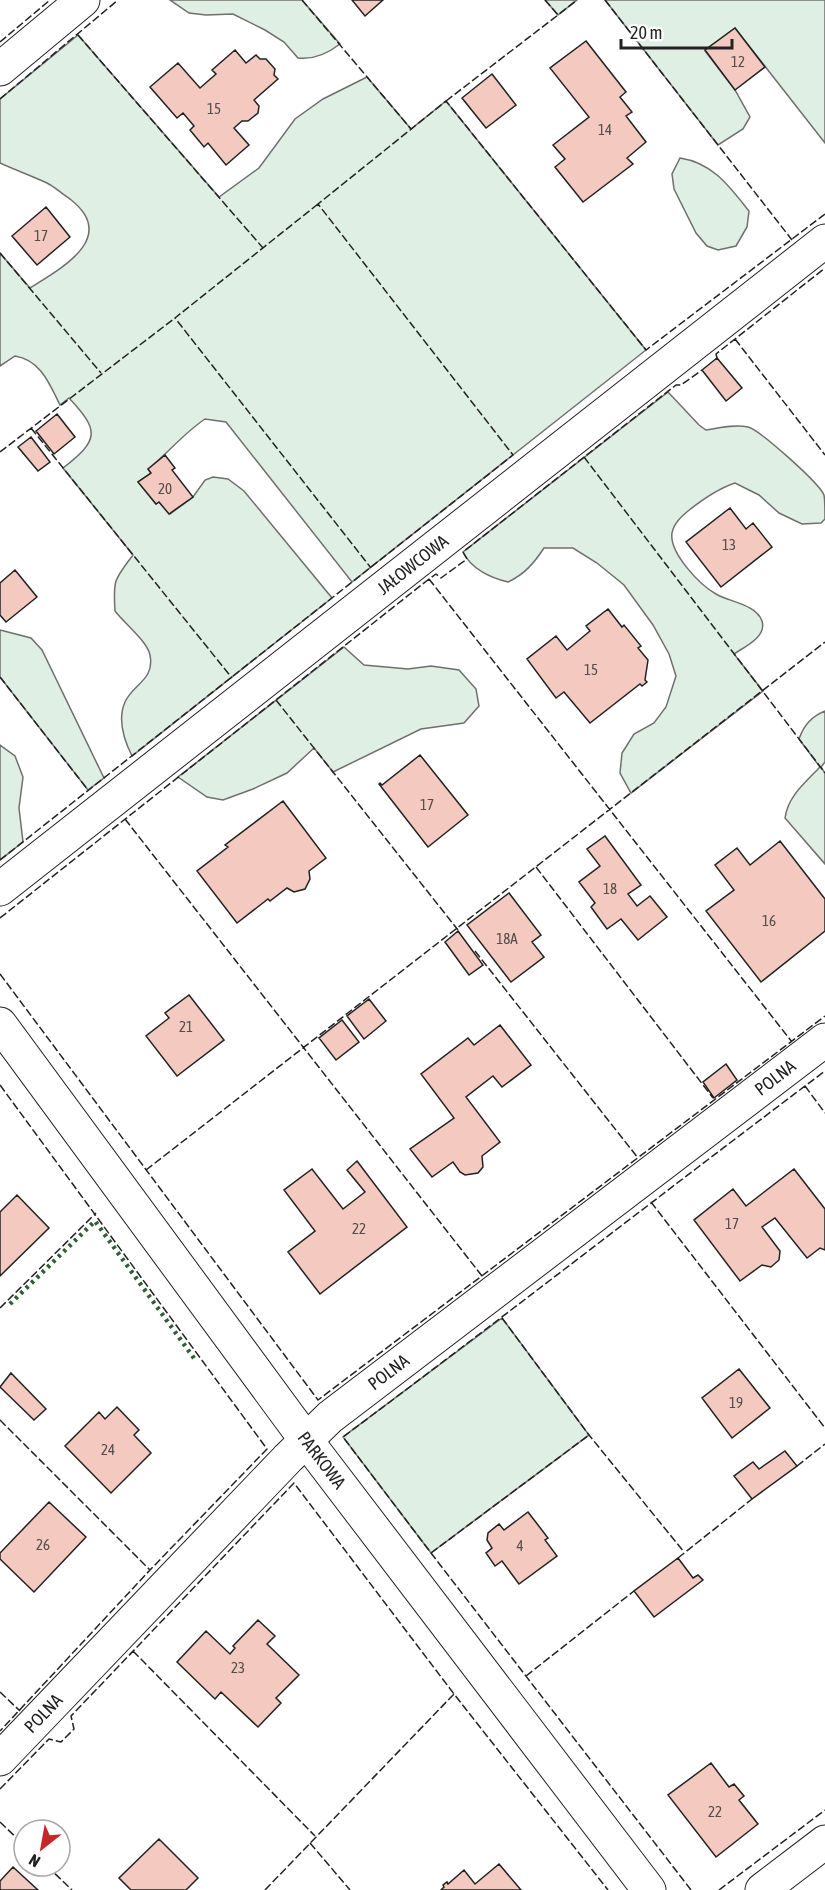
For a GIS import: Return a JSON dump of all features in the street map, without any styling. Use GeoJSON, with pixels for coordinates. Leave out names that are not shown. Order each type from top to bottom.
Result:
{"type":"FeatureCollection","features":[{"type":"Feature","properties":{"kind":"street"},"geometry":{"type":"LineString","coordinates":[[0,69],[83,0]]}},
{"type":"Feature","properties":{"kind":"street","name":"JAŁOWCOWA"},"geometry":{"type":"LineString","coordinates":[[0,889],[825,241]]}},
{"type":"Feature","properties":{"kind":"street","name":"PARKOWA"},"geometry":{"type":"LineString","coordinates":[[0,1024],[306,1440],[649,1890]]}},
{"type":"Feature","properties":{"kind":"street","name":"POLNA"},"geometry":{"type":"LineString","coordinates":[[0,1758],[330,1417],[825,1040]]}},
{"type":"Feature","properties":{"kind":"street"},"geometry":{"type":"LineString","coordinates":[[762,1890],[825,1842]]}},
{"type":"Feature","properties":{"kind":"green space"},"geometry":{"type":"Polygon","coordinates":[[[170,0],[302,0],[340,44],[320,56],[298,58],[284,42],[233,14],[189,13],[170,0]]]}},
{"type":"Feature","properties":{"kind":"green space"},"geometry":{"type":"Polygon","coordinates":[[[545,0],[577,0],[558,15],[545,0]]]}},
{"type":"Feature","properties":{"kind":"green space"},"geometry":{"type":"Polygon","coordinates":[[[605,0],[825,0],[825,143],[735,28],[705,51],[735,90],[750,117],[743,129],[718,145],[605,0]]]}},
{"type":"Feature","properties":{"kind":"green space"},"geometry":{"type":"Polygon","coordinates":[[[78,35],[219,197],[259,168],[295,119],[323,99],[367,77],[411,129],[446,101],[646,350],[352,582],[226,422],[205,419],[197,425],[148,469],[151,473],[138,482],[156,504],[159,502],[170,514],[193,497],[205,480],[213,477],[228,479],[244,491],[332,598],[132,756],[122,730],[123,709],[129,696],[146,676],[151,663],[148,650],[140,638],[115,611],[114,593],[118,576],[133,555],[63,468],[89,442],[90,427],[69,398],[60,405],[44,374],[32,363],[15,356],[0,366],[0,253],[30,288],[70,261],[87,239],[89,226],[84,213],[53,186],[0,163],[0,99],[78,35]]]}},
{"type":"Feature","properties":{"kind":"green space"},"geometry":{"type":"Polygon","coordinates":[[[680,158],[711,170],[749,211],[747,227],[736,246],[718,250],[707,246],[696,233],[674,189],[672,174],[680,158]]]}},
{"type":"Feature","properties":{"kind":"green space"},"geometry":{"type":"Polygon","coordinates":[[[668,392],[706,430],[743,426],[755,430],[801,469],[820,489],[824,495],[825,519],[821,523],[802,524],[779,513],[759,495],[735,483],[705,498],[676,523],[672,533],[675,550],[694,576],[709,590],[748,607],[759,615],[763,627],[758,637],[734,654],[763,691],[631,793],[620,773],[622,753],[634,734],[654,723],[666,707],[676,676],[669,654],[653,625],[624,585],[597,563],[573,548],[544,548],[529,568],[508,582],[482,572],[463,552],[668,392]]]}},
{"type":"Feature","properties":{"kind":"green space"},"geometry":{"type":"Polygon","coordinates":[[[0,630],[31,638],[42,650],[104,778],[88,790],[0,677],[0,630]]]}},
{"type":"Feature","properties":{"kind":"green space"},"geometry":{"type":"Polygon","coordinates":[[[344,647],[364,665],[408,669],[431,666],[459,670],[476,689],[479,706],[464,723],[421,729],[333,772],[314,748],[287,773],[223,800],[207,797],[178,777],[344,647]]]}},
{"type":"Feature","properties":{"kind":"green space"},"geometry":{"type":"Polygon","coordinates":[[[825,711],[825,762],[821,767],[825,773],[825,864],[785,818],[793,796],[820,767],[799,739],[809,722],[825,711]]]}},
{"type":"Feature","properties":{"kind":"green space"},"geometry":{"type":"Polygon","coordinates":[[[0,745],[15,756],[23,777],[19,808],[23,842],[0,860],[0,745]]]}},
{"type":"Feature","properties":{"kind":"green space"},"geometry":{"type":"Polygon","coordinates":[[[502,1318],[589,1435],[431,1553],[343,1437],[502,1318]]]}},
{"type":"Feature","properties":{"kind":"building"},"geometry":{"type":"Polygon","coordinates":[[[352,0],[383,0],[365,16],[352,0]]]}},
{"type":"Feature","properties":{"kind":"building"},"geometry":{"type":"Polygon","coordinates":[[[735,28],[765,67],[735,90],[705,50],[735,28]]]}},
{"type":"Feature","properties":{"kind":"building"},"geometry":{"type":"Polygon","coordinates":[[[586,41],[626,92],[620,97],[632,112],[626,116],[646,142],[627,158],[633,164],[583,202],[555,167],[565,159],[553,145],[589,117],[550,68],[586,41]]]}},
{"type":"Feature","properties":{"kind":"building"},"geometry":{"type":"Polygon","coordinates":[[[235,50],[246,63],[256,55],[260,59],[266,59],[275,69],[274,75],[278,79],[254,100],[259,106],[258,113],[234,128],[249,145],[226,165],[208,143],[204,147],[190,130],[194,126],[183,113],[177,118],[150,87],[178,63],[200,88],[216,74],[212,70],[235,50]]]}},
{"type":"Feature","properties":{"kind":"building"},"geometry":{"type":"Polygon","coordinates":[[[492,74],[516,105],[486,128],[462,98],[492,74]]]}},
{"type":"Feature","properties":{"kind":"building"},"geometry":{"type":"Polygon","coordinates":[[[46,207],[70,237],[37,265],[12,236],[46,207]]]}},
{"type":"Feature","properties":{"kind":"building"},"geometry":{"type":"Polygon","coordinates":[[[717,358],[742,388],[726,401],[702,370],[717,358]]]}},
{"type":"Feature","properties":{"kind":"building"},"geometry":{"type":"Polygon","coordinates":[[[57,414],[75,437],[54,454],[36,431],[57,414]]]}},
{"type":"Feature","properties":{"kind":"building"},"geometry":{"type":"Polygon","coordinates":[[[31,437],[50,462],[38,471],[18,447],[31,437]]]}},
{"type":"Feature","properties":{"kind":"building"},"geometry":{"type":"Polygon","coordinates":[[[165,455],[175,468],[172,470],[193,497],[169,514],[159,502],[156,504],[138,482],[151,473],[148,469],[165,455]]]}},
{"type":"Feature","properties":{"kind":"building"},"geometry":{"type":"Polygon","coordinates":[[[730,508],[746,529],[753,523],[772,547],[721,587],[686,542],[730,508]]]}},
{"type":"Feature","properties":{"kind":"building"},"geometry":{"type":"Polygon","coordinates":[[[15,570],[37,597],[6,622],[0,615],[0,583],[15,570]]]}},
{"type":"Feature","properties":{"kind":"building"},"geometry":{"type":"Polygon","coordinates":[[[608,609],[641,646],[638,648],[648,660],[645,680],[647,682],[642,686],[640,684],[590,723],[564,692],[556,698],[527,659],[556,636],[567,650],[590,631],[586,626],[608,609]]]}},
{"type":"Feature","properties":{"kind":"building"},"geometry":{"type":"Polygon","coordinates":[[[420,755],[468,815],[428,847],[379,784],[382,785],[420,755]]]}},
{"type":"Feature","properties":{"kind":"building"},"geometry":{"type":"Polygon","coordinates":[[[283,801],[326,858],[309,871],[310,879],[305,889],[294,892],[287,888],[270,901],[268,899],[237,923],[197,871],[228,847],[225,845],[283,801]]]}},
{"type":"Feature","properties":{"kind":"building"},"geometry":{"type":"Polygon","coordinates":[[[605,836],[641,885],[628,894],[637,906],[650,896],[667,917],[638,940],[621,919],[607,929],[591,907],[595,903],[579,882],[600,866],[587,849],[605,836]]]}},
{"type":"Feature","properties":{"kind":"building"},"geometry":{"type":"Polygon","coordinates":[[[780,841],[825,899],[825,931],[761,982],[706,911],[734,890],[715,865],[737,848],[750,865],[780,841]]]}},
{"type":"Feature","properties":{"kind":"building"},"geometry":{"type":"Polygon","coordinates":[[[509,893],[541,935],[532,942],[544,957],[511,982],[467,925],[509,893]]]}},
{"type":"Feature","properties":{"kind":"building"},"geometry":{"type":"Polygon","coordinates":[[[458,931],[483,965],[469,975],[445,942],[458,931]]]}},
{"type":"Feature","properties":{"kind":"building"},"geometry":{"type":"Polygon","coordinates":[[[189,995],[224,1040],[177,1076],[146,1036],[169,1018],[165,1013],[189,995]]]}},
{"type":"Feature","properties":{"kind":"building"},"geometry":{"type":"Polygon","coordinates":[[[369,999],[386,1021],[364,1039],[347,1016],[369,999]]]}},
{"type":"Feature","properties":{"kind":"building"},"geometry":{"type":"Polygon","coordinates":[[[342,1020],[359,1042],[336,1060],[319,1038],[342,1020]]]}},
{"type":"Feature","properties":{"kind":"building"},"geometry":{"type":"Polygon","coordinates":[[[500,1025],[531,1065],[502,1087],[493,1076],[466,1097],[500,1142],[482,1156],[483,1167],[478,1173],[465,1175],[453,1162],[432,1177],[410,1149],[454,1118],[421,1074],[468,1038],[474,1045],[500,1025]]]}},
{"type":"Feature","properties":{"kind":"building"},"geometry":{"type":"Polygon","coordinates":[[[726,1064],[737,1080],[714,1098],[703,1082],[726,1064]]]}},
{"type":"Feature","properties":{"kind":"building"},"geometry":{"type":"Polygon","coordinates":[[[357,1161],[407,1227],[320,1294],[288,1252],[315,1231],[284,1190],[312,1169],[343,1209],[365,1192],[347,1170],[357,1161]]]}},
{"type":"Feature","properties":{"kind":"building"},"geometry":{"type":"Polygon","coordinates":[[[794,1169],[825,1209],[825,1250],[820,1248],[807,1258],[775,1218],[762,1227],[780,1251],[779,1260],[771,1267],[762,1265],[740,1281],[694,1220],[733,1189],[746,1206],[794,1169]]]}},
{"type":"Feature","properties":{"kind":"building"},"geometry":{"type":"Polygon","coordinates":[[[17,1195],[49,1228],[0,1276],[0,1212],[17,1195]]]}},
{"type":"Feature","properties":{"kind":"building"},"geometry":{"type":"Polygon","coordinates":[[[739,1369],[770,1408],[732,1438],[702,1398],[739,1369]]]}},
{"type":"Feature","properties":{"kind":"building"},"geometry":{"type":"Polygon","coordinates":[[[11,1373],[46,1409],[34,1420],[0,1387],[11,1373]]]}},
{"type":"Feature","properties":{"kind":"building"},"geometry":{"type":"Polygon","coordinates":[[[117,1407],[139,1430],[134,1435],[151,1453],[111,1493],[65,1446],[99,1412],[105,1419],[117,1407]]]}},
{"type":"Feature","properties":{"kind":"building"},"geometry":{"type":"Polygon","coordinates":[[[785,1451],[797,1466],[752,1499],[734,1476],[753,1462],[759,1469],[785,1451]]]}},
{"type":"Feature","properties":{"kind":"building"},"geometry":{"type":"Polygon","coordinates":[[[49,1502],[86,1537],[34,1592],[0,1559],[0,1553],[49,1502]]]}},
{"type":"Feature","properties":{"kind":"building"},"geometry":{"type":"Polygon","coordinates":[[[528,1512],[548,1538],[545,1540],[557,1556],[519,1584],[502,1561],[495,1566],[486,1553],[492,1548],[487,1540],[488,1533],[499,1524],[504,1530],[528,1512]]]}},
{"type":"Feature","properties":{"kind":"building"},"geometry":{"type":"Polygon","coordinates":[[[678,1558],[693,1578],[698,1575],[703,1580],[654,1617],[634,1591],[678,1558]]]}},
{"type":"Feature","properties":{"kind":"building"},"geometry":{"type":"Polygon","coordinates":[[[258,1620],[275,1636],[267,1644],[299,1675],[276,1698],[281,1703],[258,1727],[221,1692],[215,1699],[177,1662],[206,1631],[230,1654],[235,1648],[233,1646],[258,1620]]]}},
{"type":"Feature","properties":{"kind":"building"},"geometry":{"type":"Polygon","coordinates":[[[711,1763],[729,1787],[734,1784],[744,1796],[739,1800],[758,1824],[716,1857],[668,1795],[711,1763]]]}},
{"type":"Feature","properties":{"kind":"building"},"geometry":{"type":"Polygon","coordinates":[[[159,1839],[198,1878],[186,1890],[131,1890],[119,1878],[159,1839]]]}},
{"type":"Feature","properties":{"kind":"building"},"geometry":{"type":"Polygon","coordinates":[[[499,1864],[521,1890],[441,1890],[443,1885],[447,1882],[448,1884],[464,1870],[475,1884],[499,1864]]]}},
{"type":"Feature","properties":{"kind":"building"},"geometry":{"type":"Polygon","coordinates":[[[12,1868],[12,1878],[25,1878],[38,1890],[0,1890],[0,1881],[12,1868]]]}},
{"type":"Feature","properties":{"kind":"hedge"},"geometry":{"type":"LineString","coordinates":[[10,1304],[95,1221],[196,1361]]}},
{"type":"Feature","properties":{"kind":"fence"},"geometry":{"type":"LineString","coordinates":[[0,42],[50,0]]}},
{"type":"Feature","properties":{"kind":"fence"},"geometry":{"type":"LineString","coordinates":[[0,99],[118,0]]}},
{"type":"Feature","properties":{"kind":"fence"},"geometry":{"type":"LineString","coordinates":[[302,0],[411,129]]}},
{"type":"Feature","properties":{"kind":"fence"},"geometry":{"type":"LineString","coordinates":[[545,0],[558,15],[577,0]]}},
{"type":"Feature","properties":{"kind":"fence"},"geometry":{"type":"LineString","coordinates":[[605,0],[792,240]]}},
{"type":"Feature","properties":{"kind":"fence"},"geometry":{"type":"LineString","coordinates":[[446,101],[558,15]]}},
{"type":"Feature","properties":{"kind":"fence"},"geometry":{"type":"LineString","coordinates":[[78,35],[263,248]]}},
{"type":"Feature","properties":{"kind":"fence"},"geometry":{"type":"LineString","coordinates":[[0,860],[513,455],[318,204],[446,101],[646,350],[825,214]]}},
{"type":"Feature","properties":{"kind":"fence"},"geometry":{"type":"LineString","coordinates":[[318,204],[175,318],[371,568]]}},
{"type":"Feature","properties":{"kind":"fence"},"geometry":{"type":"LineString","coordinates":[[0,253],[101,373]]}},
{"type":"Feature","properties":{"kind":"fence"},"geometry":{"type":"LineString","coordinates":[[717,358],[716,354],[825,268]]}},
{"type":"Feature","properties":{"kind":"fence"},"geometry":{"type":"LineString","coordinates":[[0,452],[175,318]]}},
{"type":"Feature","properties":{"kind":"fence"},"geometry":{"type":"LineString","coordinates":[[735,339],[825,455]]}},
{"type":"Feature","properties":{"kind":"fence"},"geometry":{"type":"LineString","coordinates":[[0,918],[429,579],[436,574],[441,578],[467,559],[463,552],[676,385],[681,385],[702,370]]}},
{"type":"Feature","properties":{"kind":"fence"},"geometry":{"type":"LineString","coordinates":[[31,428],[232,678]]}},
{"type":"Feature","properties":{"kind":"fence"},"geometry":{"type":"LineString","coordinates":[[584,457],[825,773]]}},
{"type":"Feature","properties":{"kind":"fence"},"geometry":{"type":"LineString","coordinates":[[429,579],[792,1042]]}},
{"type":"Feature","properties":{"kind":"fence"},"geometry":{"type":"LineString","coordinates":[[146,1170],[825,642]]}},
{"type":"Feature","properties":{"kind":"fence"},"geometry":{"type":"LineString","coordinates":[[0,677],[88,790]]}},
{"type":"Feature","properties":{"kind":"fence"},"geometry":{"type":"LineString","coordinates":[[276,700],[458,930]]}},
{"type":"Feature","properties":{"kind":"fence"},"geometry":{"type":"LineString","coordinates":[[125,819],[482,1276]]}},
{"type":"Feature","properties":{"kind":"fence"},"geometry":{"type":"LineString","coordinates":[[536,867],[713,1098]]}},
{"type":"Feature","properties":{"kind":"fence"},"geometry":{"type":"LineString","coordinates":[[475,951],[638,1158]]}},
{"type":"Feature","properties":{"kind":"fence"},"geometry":{"type":"LineString","coordinates":[[0,974],[318,1400],[825,1016]]}},
{"type":"Feature","properties":{"kind":"fence"},"geometry":{"type":"LineString","coordinates":[[691,1890],[343,1437],[825,1071]]}},
{"type":"Feature","properties":{"kind":"fence"},"geometry":{"type":"LineString","coordinates":[[0,1085],[267,1449],[0,1731]]}},
{"type":"Feature","properties":{"kind":"fence"},"geometry":{"type":"LineString","coordinates":[[805,1086],[825,1113]]}},
{"type":"Feature","properties":{"kind":"fence"},"geometry":{"type":"LineString","coordinates":[[651,1202],[825,1428]]}},
{"type":"Feature","properties":{"kind":"fence"},"geometry":{"type":"LineString","coordinates":[[0,1308],[96,1213]]}},
{"type":"Feature","properties":{"kind":"fence"},"geometry":{"type":"LineString","coordinates":[[502,1318],[589,1435],[684,1552]]}},
{"type":"Feature","properties":{"kind":"fence"},"geometry":{"type":"LineString","coordinates":[[0,1420],[150,1570]]}},
{"type":"Feature","properties":{"kind":"fence"},"geometry":{"type":"LineString","coordinates":[[431,1553],[589,1435]]}},
{"type":"Feature","properties":{"kind":"fence"},"geometry":{"type":"LineString","coordinates":[[797,1466],[825,1444]]}},
{"type":"Feature","properties":{"kind":"fence"},"geometry":{"type":"LineString","coordinates":[[0,1789],[49,1739],[61,1742],[74,1729],[71,1716],[294,1483],[454,1694],[608,1890]]}},
{"type":"Feature","properties":{"kind":"fence"},"geometry":{"type":"LineString","coordinates":[[678,1558],[752,1499]]}},
{"type":"Feature","properties":{"kind":"fence"},"geometry":{"type":"LineString","coordinates":[[526,1676],[634,1591]]}},
{"type":"Feature","properties":{"kind":"fence"},"geometry":{"type":"LineString","coordinates":[[133,1651],[315,1836]]}},
{"type":"Feature","properties":{"kind":"fence"},"geometry":{"type":"LineString","coordinates":[[0,1692],[20,1711]]}},
{"type":"Feature","properties":{"kind":"fence"},"geometry":{"type":"LineString","coordinates":[[265,1890],[454,1694]]}},
{"type":"Feature","properties":{"kind":"fence"},"geometry":{"type":"LineString","coordinates":[[719,1890],[825,1810]]}},
{"type":"Feature","properties":{"kind":"fence"},"geometry":{"type":"LineString","coordinates":[[0,1822],[12,1834]]}},
{"type":"Feature","properties":{"kind":"fence"},"geometry":{"type":"LineString","coordinates":[[310,1843],[350,1890]]}},
{"type":"Feature","properties":{"kind":"fence"},"geometry":{"type":"LineString","coordinates":[[60,1878],[72,1890]]}}]}
